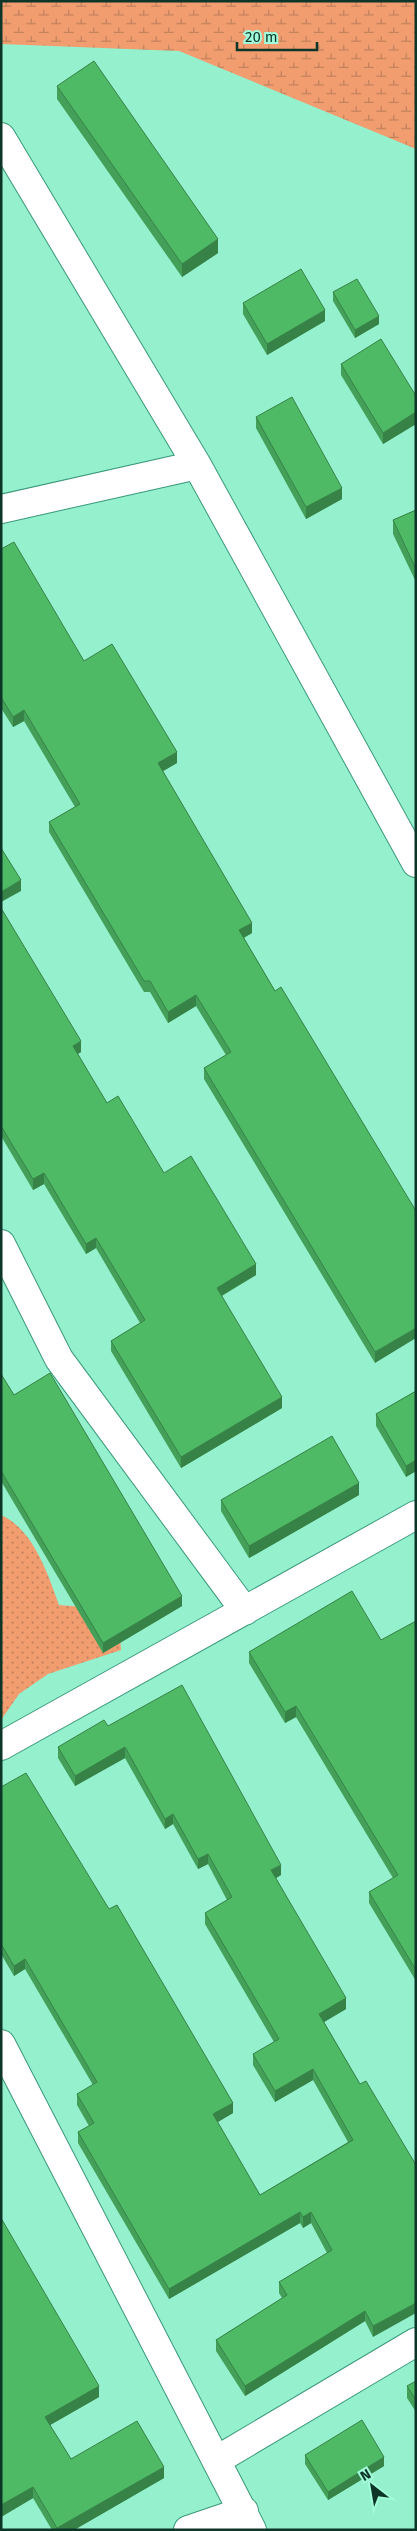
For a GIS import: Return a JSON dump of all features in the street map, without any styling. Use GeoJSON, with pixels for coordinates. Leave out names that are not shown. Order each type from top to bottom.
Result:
{"type":"FeatureCollection","features":[{"type":"Feature","properties":{"kind":"street"},"geometry":{"type":"LineString","coordinates":[[1,137],[197,465],[416,863]]}},
{"type":"Feature","properties":{"kind":"street"},"geometry":{"type":"LineString","coordinates":[[1,509],[197,465]]}},
{"type":"Feature","properties":{"kind":"street"},"geometry":{"type":"LineString","coordinates":[[1,1244],[59,1358],[245,1610]]}},
{"type":"Feature","properties":{"kind":"street"},"geometry":{"type":"LineString","coordinates":[[1,1746],[416,1515]]}},
{"type":"Feature","properties":{"kind":"street"},"geometry":{"type":"LineString","coordinates":[[1,2044],[248,2520],[188,2530]]}},
{"type":"Feature","properties":{"kind":"street"},"geometry":{"type":"LineString","coordinates":[[217,2460],[416,2342]]}},
{"type":"Feature","properties":{"kind":"green space"},"geometry":{"type":"Polygon","coordinates":[[[1,1],[416,1],[416,149],[179,51],[1,44],[1,1]]]}},
{"type":"Feature","properties":{"kind":"green space"},"geometry":{"type":"Polygon","coordinates":[[[1,1515],[12,1522],[31,1541],[50,1580],[59,1605],[118,1610],[121,1650],[48,1674],[19,1694],[1,1720],[1,1515]]]}},
{"type":"Feature","properties":{"kind":"building"},"geometry":{"type":"Polygon","coordinates":[[[94,61],[218,239],[182,264],[57,86],[94,61]]]}},
{"type":"Feature","properties":{"kind":"building"},"geometry":{"type":"Polygon","coordinates":[[[301,269],[325,310],[267,344],[243,303],[301,269]]]}},
{"type":"Feature","properties":{"kind":"building"},"geometry":{"type":"Polygon","coordinates":[[[357,279],[379,316],[355,330],[333,292],[357,279]]]}},
{"type":"Feature","properties":{"kind":"building"},"geometry":{"type":"Polygon","coordinates":[[[381,339],[416,396],[416,412],[383,433],[341,364],[381,339]]]}},
{"type":"Feature","properties":{"kind":"building"},"geometry":{"type":"Polygon","coordinates":[[[292,397],[342,488],[306,507],[256,417],[292,397]]]}},
{"type":"Feature","properties":{"kind":"building"},"geometry":{"type":"Polygon","coordinates":[[[416,510],[416,569],[393,520],[416,510]]]}},
{"type":"Feature","properties":{"kind":"building"},"geometry":{"type":"Polygon","coordinates":[[[14,542],[84,661],[112,644],[177,752],[158,763],[252,923],[239,930],[275,991],[281,987],[416,1211],[416,1328],[375,1352],[204,1068],[231,1052],[196,995],[168,1012],[150,981],[144,981],[49,822],[80,804],[24,710],[13,717],[1,697],[1,549],[14,542]]]}},
{"type":"Feature","properties":{"kind":"building"},"geometry":{"type":"Polygon","coordinates":[[[1,848],[21,880],[1,892],[1,848]]]}},
{"type":"Feature","properties":{"kind":"building"},"geometry":{"type":"Polygon","coordinates":[[[1,908],[81,1041],[73,1046],[107,1103],[118,1096],[164,1173],[191,1156],[256,1264],[217,1288],[282,1397],[181,1457],[111,1341],[145,1320],[96,1238],[86,1244],[44,1173],[33,1179],[1,1126],[1,908]]]}},
{"type":"Feature","properties":{"kind":"building"},"geometry":{"type":"Polygon","coordinates":[[[50,1373],[182,1596],[103,1643],[1,1471],[1,1374],[14,1395],[50,1373]]]}},
{"type":"Feature","properties":{"kind":"building"},"geometry":{"type":"Polygon","coordinates":[[[416,1391],[416,1460],[406,1466],[376,1414],[416,1391]]]}},
{"type":"Feature","properties":{"kind":"building"},"geometry":{"type":"Polygon","coordinates":[[[332,1436],[359,1483],[249,1546],[221,1500],[332,1436]]]}},
{"type":"Feature","properties":{"kind":"building"},"geometry":{"type":"Polygon","coordinates":[[[352,1591],[381,1640],[416,1621],[416,1970],[369,1892],[398,1875],[296,1706],[285,1712],[249,1652],[352,1591]]]}},
{"type":"Feature","properties":{"kind":"building"},"geometry":{"type":"Polygon","coordinates":[[[182,1685],[281,1865],[271,1870],[346,1998],[319,2014],[360,2084],[366,2081],[416,2165],[416,2303],[373,2326],[365,2311],[245,2386],[216,2340],[287,2295],[279,2282],[332,2250],[311,2212],[303,2217],[300,2212],[169,2289],[78,2132],[94,2123],[77,2094],[97,2082],[25,1959],[14,1966],[1,1944],[1,1787],[26,1773],[109,1909],[117,1905],[233,2103],[213,2114],[260,2195],[353,2140],[313,2069],[275,2091],[253,2054],[279,2039],[205,1913],[232,1897],[208,1854],[198,1859],[173,1814],[165,1819],[125,1747],[75,1776],[58,1747],[104,1720],[108,1726],[182,1685]]]}},
{"type":"Feature","properties":{"kind":"building"},"geometry":{"type":"Polygon","coordinates":[[[1,2218],[99,2386],[45,2417],[71,2459],[137,2421],[164,2467],[57,2528],[33,2487],[1,2505],[1,2218]]]}},
{"type":"Feature","properties":{"kind":"building"},"geometry":{"type":"Polygon","coordinates":[[[416,2381],[416,2400],[407,2386],[416,2381]]]}},
{"type":"Feature","properties":{"kind":"building"},"geometry":{"type":"Polygon","coordinates":[[[362,2420],[384,2457],[328,2492],[305,2455],[362,2420]]]}}]}
